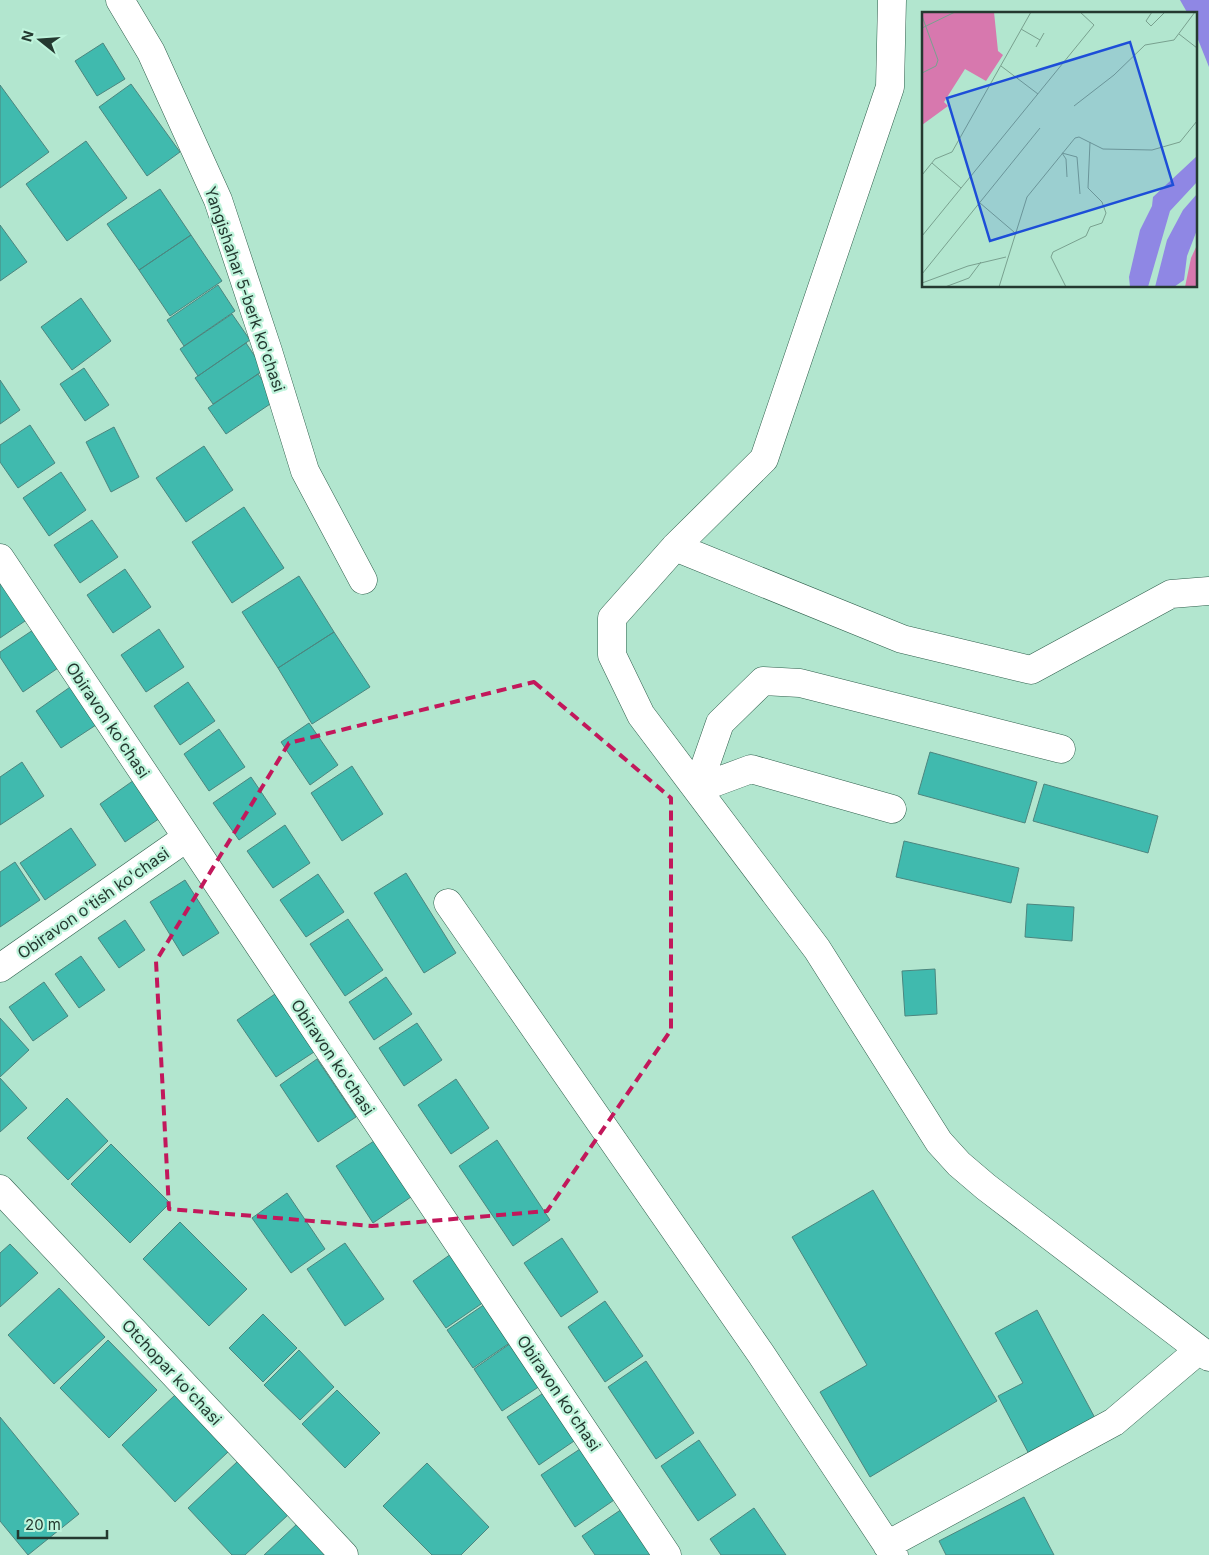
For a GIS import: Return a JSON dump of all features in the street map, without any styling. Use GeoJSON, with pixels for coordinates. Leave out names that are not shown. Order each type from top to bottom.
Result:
{"type":"FeatureCollection","features":[{"type":"Feature","properties":{"kind":"street","name":"Yangishahar 5-berk ko'chasi"},"geometry":{"type":"LineString","coordinates":[[120,0],[151,52],[218,200],[305,471],[363,580]]}},
{"type":"Feature","properties":{"kind":"street"},"geometry":{"type":"LineString","coordinates":[[448,903],[761,1354],[891,1550],[1114,1422],[1204,1354],[986,1186],[959,1164],[939,1142],[817,949],[641,715],[612,655],[612,618],[676,547],[764,459],[890,87],[892,0]]}},
{"type":"Feature","properties":{"kind":"street"},"geometry":{"type":"LineString","coordinates":[[676,547],[902,638],[1031,670],[1171,594],[1209,591]]}},
{"type":"Feature","properties":{"kind":"street","name":"Obiravon ko'chasi"},"geometry":{"type":"LineString","coordinates":[[0,558],[667,1555]]}},
{"type":"Feature","properties":{"kind":"street"},"geometry":{"type":"LineString","coordinates":[[697,789],[720,724],[763,681],[800,683],[1061,749]]}},
{"type":"Feature","properties":{"kind":"street"},"geometry":{"type":"LineString","coordinates":[[697,789],[751,769],[892,809]]}},
{"type":"Feature","properties":{"kind":"street","name":"Obiravon o'tish ko'chasi"},"geometry":{"type":"LineString","coordinates":[[0,968],[186,838]]}},
{"type":"Feature","properties":{"kind":"street","name":"Otchopar ko'chasi"},"geometry":{"type":"LineString","coordinates":[[0,1189],[344,1555]]}},
{"type":"Feature","properties":{"kind":"highlighted area"},"geometry":{"type":"Polygon","coordinates":[[[534,682],[671,798],[671,1030],[547,1211],[372,1226],[169,1209],[156,961],[289,743],[534,682]]]}},
{"type":"Feature","properties":{"kind":"shaded area"},"geometry":{"type":"Polygon","coordinates":[[[1180,0],[1209,0],[1209,67],[1196,34],[1196,12],[1187,12],[1180,0]]]}},
{"type":"Feature","properties":{"kind":"building"},"geometry":{"type":"Polygon","coordinates":[[[103,43],[125,79],[97,96],[75,61],[103,43]]]}},
{"type":"Feature","properties":{"kind":"building"},"geometry":{"type":"Polygon","coordinates":[[[131,84],[180,152],[147,176],[99,107],[131,84]]]}},
{"type":"Feature","properties":{"kind":"building"},"geometry":{"type":"Polygon","coordinates":[[[0,85],[49,152],[0,188],[0,85]]]}},
{"type":"Feature","properties":{"kind":"building"},"geometry":{"type":"Polygon","coordinates":[[[86,141],[127,198],[67,241],[26,184],[86,141]]]}},
{"type":"Feature","properties":{"kind":"building"},"geometry":{"type":"Polygon","coordinates":[[[160,189],[191,235],[139,270],[107,224],[160,189]]]}},
{"type":"Feature","properties":{"kind":"building"},"geometry":{"type":"Polygon","coordinates":[[[0,225],[27,262],[0,281],[0,225]]]}},
{"type":"Feature","properties":{"kind":"building"},"geometry":{"type":"Polygon","coordinates":[[[191,235],[222,281],[170,316],[139,270],[191,235]]]}},
{"type":"Feature","properties":{"kind":"building"},"geometry":{"type":"Polygon","coordinates":[[[218,285],[235,311],[184,346],[167,320],[218,285]]]}},
{"type":"Feature","properties":{"kind":"building"},"geometry":{"type":"Polygon","coordinates":[[[81,298],[111,341],[72,370],[41,327],[81,298]]]}},
{"type":"Feature","properties":{"kind":"building"},"geometry":{"type":"Polygon","coordinates":[[[232,314],[250,340],[198,376],[180,349],[232,314]]]}},
{"type":"Feature","properties":{"kind":"building"},"geometry":{"type":"Polygon","coordinates":[[[246,343],[264,370],[213,404],[195,378],[246,343]]]}},
{"type":"Feature","properties":{"kind":"building"},"geometry":{"type":"Polygon","coordinates":[[[84,368],[109,405],[85,421],[60,384],[84,368]]]}},
{"type":"Feature","properties":{"kind":"building"},"geometry":{"type":"Polygon","coordinates":[[[258,374],[276,400],[226,434],[208,408],[258,374]]]}},
{"type":"Feature","properties":{"kind":"building"},"geometry":{"type":"Polygon","coordinates":[[[0,380],[20,410],[0,424],[0,380]]]}},
{"type":"Feature","properties":{"kind":"building"},"geometry":{"type":"Polygon","coordinates":[[[30,425],[55,463],[18,488],[0,462],[0,445],[30,425]]]}},
{"type":"Feature","properties":{"kind":"building"},"geometry":{"type":"Polygon","coordinates":[[[114,427],[139,477],[111,492],[86,442],[114,427]]]}},
{"type":"Feature","properties":{"kind":"building"},"geometry":{"type":"Polygon","coordinates":[[[204,446],[233,490],[186,522],[156,478],[204,446]]]}},
{"type":"Feature","properties":{"kind":"building"},"geometry":{"type":"Polygon","coordinates":[[[61,472],[86,510],[49,536],[23,498],[61,472]]]}},
{"type":"Feature","properties":{"kind":"building"},"geometry":{"type":"Polygon","coordinates":[[[244,507],[284,568],[232,603],[192,542],[244,507]]]}},
{"type":"Feature","properties":{"kind":"building"},"geometry":{"type":"Polygon","coordinates":[[[92,520],[118,557],[80,583],[54,545],[92,520]]]}},
{"type":"Feature","properties":{"kind":"building"},"geometry":{"type":"Polygon","coordinates":[[[125,569],[151,607],[113,633],[87,595],[125,569]]]}},
{"type":"Feature","properties":{"kind":"building"},"geometry":{"type":"Polygon","coordinates":[[[299,576],[334,632],[278,668],[242,612],[299,576]]]}},
{"type":"Feature","properties":{"kind":"building"},"geometry":{"type":"Polygon","coordinates":[[[0,578],[28,619],[0,638],[0,578]]]}},
{"type":"Feature","properties":{"kind":"building"},"geometry":{"type":"Polygon","coordinates":[[[36,628],[61,666],[23,692],[0,657],[0,652],[36,628]]]}},
{"type":"Feature","properties":{"kind":"building"},"geometry":{"type":"Polygon","coordinates":[[[159,629],[184,667],[146,692],[121,655],[159,629]]]}},
{"type":"Feature","properties":{"kind":"building"},"geometry":{"type":"Polygon","coordinates":[[[334,632],[370,687],[312,724],[278,668],[334,632]]]}},
{"type":"Feature","properties":{"kind":"building"},"geometry":{"type":"Polygon","coordinates":[[[188,682],[215,721],[180,745],[154,706],[188,682]]]}},
{"type":"Feature","properties":{"kind":"building"},"geometry":{"type":"Polygon","coordinates":[[[73,685],[99,723],[61,748],[36,711],[73,685]]]}},
{"type":"Feature","properties":{"kind":"building"},"geometry":{"type":"Polygon","coordinates":[[[309,723],[338,765],[310,785],[281,742],[309,723]]]}},
{"type":"Feature","properties":{"kind":"building"},"geometry":{"type":"Polygon","coordinates":[[[219,729],[245,767],[209,791],[184,754],[219,729]]]}},
{"type":"Feature","properties":{"kind":"building"},"geometry":{"type":"Polygon","coordinates":[[[930,752],[1037,782],[1025,823],[918,794],[930,752]]]}},
{"type":"Feature","properties":{"kind":"building"},"geometry":{"type":"Polygon","coordinates":[[[22,762],[44,796],[0,825],[0,777],[22,762]]]}},
{"type":"Feature","properties":{"kind":"building"},"geometry":{"type":"Polygon","coordinates":[[[352,766],[383,814],[342,841],[311,793],[352,766]]]}},
{"type":"Feature","properties":{"kind":"building"},"geometry":{"type":"Polygon","coordinates":[[[251,777],[276,814],[239,840],[213,803],[251,777]]]}},
{"type":"Feature","properties":{"kind":"building"},"geometry":{"type":"Polygon","coordinates":[[[137,778],[163,816],[125,842],[100,804],[137,778]]]}},
{"type":"Feature","properties":{"kind":"building"},"geometry":{"type":"Polygon","coordinates":[[[1044,784],[1158,816],[1148,853],[1033,821],[1044,784]]]}},
{"type":"Feature","properties":{"kind":"building"},"geometry":{"type":"Polygon","coordinates":[[[285,825],[310,863],[273,888],[247,851],[285,825]]]}},
{"type":"Feature","properties":{"kind":"building"},"geometry":{"type":"Polygon","coordinates":[[[71,828],[96,865],[45,900],[20,863],[71,828]]]}},
{"type":"Feature","properties":{"kind":"building"},"geometry":{"type":"Polygon","coordinates":[[[904,841],[1019,868],[1011,903],[896,877],[904,841]]]}},
{"type":"Feature","properties":{"kind":"building"},"geometry":{"type":"Polygon","coordinates":[[[15,862],[40,900],[0,927],[0,872],[15,862]]]}},
{"type":"Feature","properties":{"kind":"building"},"geometry":{"type":"Polygon","coordinates":[[[406,873],[456,953],[424,973],[374,893],[406,873]]]}},
{"type":"Feature","properties":{"kind":"building"},"geometry":{"type":"Polygon","coordinates":[[[318,874],[344,912],[306,937],[280,900],[318,874]]]}},
{"type":"Feature","properties":{"kind":"building"},"geometry":{"type":"Polygon","coordinates":[[[185,880],[219,933],[183,956],[150,902],[185,880]]]}},
{"type":"Feature","properties":{"kind":"building"},"geometry":{"type":"Polygon","coordinates":[[[1027,904],[1074,907],[1072,941],[1025,937],[1027,904]]]}},
{"type":"Feature","properties":{"kind":"building"},"geometry":{"type":"Polygon","coordinates":[[[348,919],[383,970],[345,996],[310,944],[348,919]]]}},
{"type":"Feature","properties":{"kind":"building"},"geometry":{"type":"Polygon","coordinates":[[[125,920],[145,950],[119,968],[98,938],[125,920]]]}},
{"type":"Feature","properties":{"kind":"building"},"geometry":{"type":"Polygon","coordinates":[[[81,956],[105,990],[79,1008],[55,974],[81,956]]]}},
{"type":"Feature","properties":{"kind":"building"},"geometry":{"type":"Polygon","coordinates":[[[935,969],[937,1014],[905,1016],[902,971],[935,969]]]}},
{"type":"Feature","properties":{"kind":"building"},"geometry":{"type":"Polygon","coordinates":[[[386,977],[412,1014],[374,1040],[349,1002],[386,977]]]}},
{"type":"Feature","properties":{"kind":"building"},"geometry":{"type":"Polygon","coordinates":[[[44,982],[68,1016],[33,1041],[9,1007],[44,982]]]}},
{"type":"Feature","properties":{"kind":"building"},"geometry":{"type":"Polygon","coordinates":[[[275,994],[314,1052],[276,1077],[237,1020],[275,994]]]}},
{"type":"Feature","properties":{"kind":"building"},"geometry":{"type":"Polygon","coordinates":[[[0,1018],[29,1050],[0,1077],[0,1018]]]}},
{"type":"Feature","properties":{"kind":"building"},"geometry":{"type":"Polygon","coordinates":[[[417,1023],[442,1060],[404,1086],[379,1048],[417,1023]]]}},
{"type":"Feature","properties":{"kind":"building"},"geometry":{"type":"Polygon","coordinates":[[[317,1059],[356,1117],[318,1142],[280,1085],[317,1059]]]}},
{"type":"Feature","properties":{"kind":"building"},"geometry":{"type":"Polygon","coordinates":[[[0,1078],[27,1108],[0,1132],[0,1078]]]}},
{"type":"Feature","properties":{"kind":"building"},"geometry":{"type":"Polygon","coordinates":[[[456,1079],[489,1128],[451,1154],[418,1105],[456,1079]]]}},
{"type":"Feature","properties":{"kind":"building"},"geometry":{"type":"Polygon","coordinates":[[[67,1098],[108,1141],[68,1180],[27,1138],[67,1098]]]}},
{"type":"Feature","properties":{"kind":"building"},"geometry":{"type":"Polygon","coordinates":[[[497,1140],[550,1220],[513,1246],[459,1166],[497,1140]]]}},
{"type":"Feature","properties":{"kind":"building"},"geometry":{"type":"Polygon","coordinates":[[[374,1141],[411,1197],[373,1223],[336,1166],[374,1141]]]}},
{"type":"Feature","properties":{"kind":"building"},"geometry":{"type":"Polygon","coordinates":[[[111,1144],[170,1203],[130,1243],[71,1184],[111,1144]]]}},
{"type":"Feature","properties":{"kind":"building"},"geometry":{"type":"Polygon","coordinates":[[[873,1190],[997,1401],[870,1477],[820,1392],[867,1365],[792,1237],[873,1190]]]}},
{"type":"Feature","properties":{"kind":"building"},"geometry":{"type":"Polygon","coordinates":[[[287,1193],[325,1249],[291,1273],[252,1218],[287,1193]]]}},
{"type":"Feature","properties":{"kind":"building"},"geometry":{"type":"Polygon","coordinates":[[[180,1222],[247,1289],[209,1326],[143,1259],[180,1222]]]}},
{"type":"Feature","properties":{"kind":"building"},"geometry":{"type":"Polygon","coordinates":[[[562,1238],[598,1292],[561,1317],[524,1263],[562,1238]]]}},
{"type":"Feature","properties":{"kind":"building"},"geometry":{"type":"Polygon","coordinates":[[[345,1243],[384,1299],[345,1326],[307,1269],[345,1243]]]}},
{"type":"Feature","properties":{"kind":"building"},"geometry":{"type":"Polygon","coordinates":[[[10,1244],[38,1273],[0,1307],[0,1253],[10,1244]]]}},
{"type":"Feature","properties":{"kind":"building"},"geometry":{"type":"Polygon","coordinates":[[[451,1254],[484,1302],[446,1328],[413,1281],[451,1254]]]}},
{"type":"Feature","properties":{"kind":"building"},"geometry":{"type":"Polygon","coordinates":[[[59,1288],[105,1337],[54,1384],[8,1335],[59,1288]]]}},
{"type":"Feature","properties":{"kind":"building"},"geometry":{"type":"Polygon","coordinates":[[[605,1301],[643,1356],[605,1382],[568,1327],[605,1301]]]}},
{"type":"Feature","properties":{"kind":"building"},"geometry":{"type":"Polygon","coordinates":[[[485,1304],[511,1342],[473,1368],[447,1330],[485,1304]]]}},
{"type":"Feature","properties":{"kind":"building"},"geometry":{"type":"Polygon","coordinates":[[[1037,1310],[1095,1418],[1029,1454],[998,1396],[1023,1383],[995,1333],[1037,1310]]]}},
{"type":"Feature","properties":{"kind":"building"},"geometry":{"type":"Polygon","coordinates":[[[263,1314],[297,1348],[263,1382],[229,1348],[263,1314]]]}},
{"type":"Feature","properties":{"kind":"building"},"geometry":{"type":"Polygon","coordinates":[[[108,1340],[157,1390],[109,1438],[60,1388],[108,1340]]]}},
{"type":"Feature","properties":{"kind":"building"},"geometry":{"type":"Polygon","coordinates":[[[511,1343],[540,1386],[502,1411],[474,1369],[511,1343]]]}},
{"type":"Feature","properties":{"kind":"building"},"geometry":{"type":"Polygon","coordinates":[[[299,1350],[334,1387],[300,1420],[264,1385],[299,1350]]]}},
{"type":"Feature","properties":{"kind":"building"},"geometry":{"type":"Polygon","coordinates":[[[646,1361],[694,1433],[656,1459],[608,1387],[646,1361]]]}},
{"type":"Feature","properties":{"kind":"building"},"geometry":{"type":"Polygon","coordinates":[[[337,1390],[380,1433],[345,1468],[302,1424],[337,1390]]]}},
{"type":"Feature","properties":{"kind":"building"},"geometry":{"type":"Polygon","coordinates":[[[545,1392],[577,1439],[539,1465],[507,1417],[545,1392]]]}},
{"type":"Feature","properties":{"kind":"building"},"geometry":{"type":"Polygon","coordinates":[[[175,1395],[228,1452],[175,1502],[122,1445],[175,1395]]]}},
{"type":"Feature","properties":{"kind":"building"},"geometry":{"type":"Polygon","coordinates":[[[0,1417],[79,1514],[28,1555],[0,1521],[0,1417]]]}},
{"type":"Feature","properties":{"kind":"building"},"geometry":{"type":"Polygon","coordinates":[[[699,1440],[736,1495],[698,1521],[661,1466],[699,1440]]]}},
{"type":"Feature","properties":{"kind":"building"},"geometry":{"type":"Polygon","coordinates":[[[583,1447],[617,1498],[575,1527],[541,1475],[583,1447]]]}},
{"type":"Feature","properties":{"kind":"building"},"geometry":{"type":"Polygon","coordinates":[[[238,1461],[288,1515],[245,1555],[232,1555],[188,1508],[238,1461]]]}},
{"type":"Feature","properties":{"kind":"building"},"geometry":{"type":"Polygon","coordinates":[[[427,1463],[489,1527],[461,1555],[432,1555],[383,1506],[427,1463]]]}},
{"type":"Feature","properties":{"kind":"building"},"geometry":{"type":"Polygon","coordinates":[[[1024,1497],[1054,1555],[946,1555],[939,1541],[1024,1497]]]}},
{"type":"Feature","properties":{"kind":"building"},"geometry":{"type":"Polygon","coordinates":[[[625,1507],[657,1555],[595,1555],[582,1536],[625,1507]]]}},
{"type":"Feature","properties":{"kind":"building"},"geometry":{"type":"Polygon","coordinates":[[[754,1508],[786,1555],[721,1555],[710,1539],[754,1508]]]}},
{"type":"Feature","properties":{"kind":"building"},"geometry":{"type":"Polygon","coordinates":[[[298,1523],[327,1555],[264,1555],[298,1523]]]}}]}
